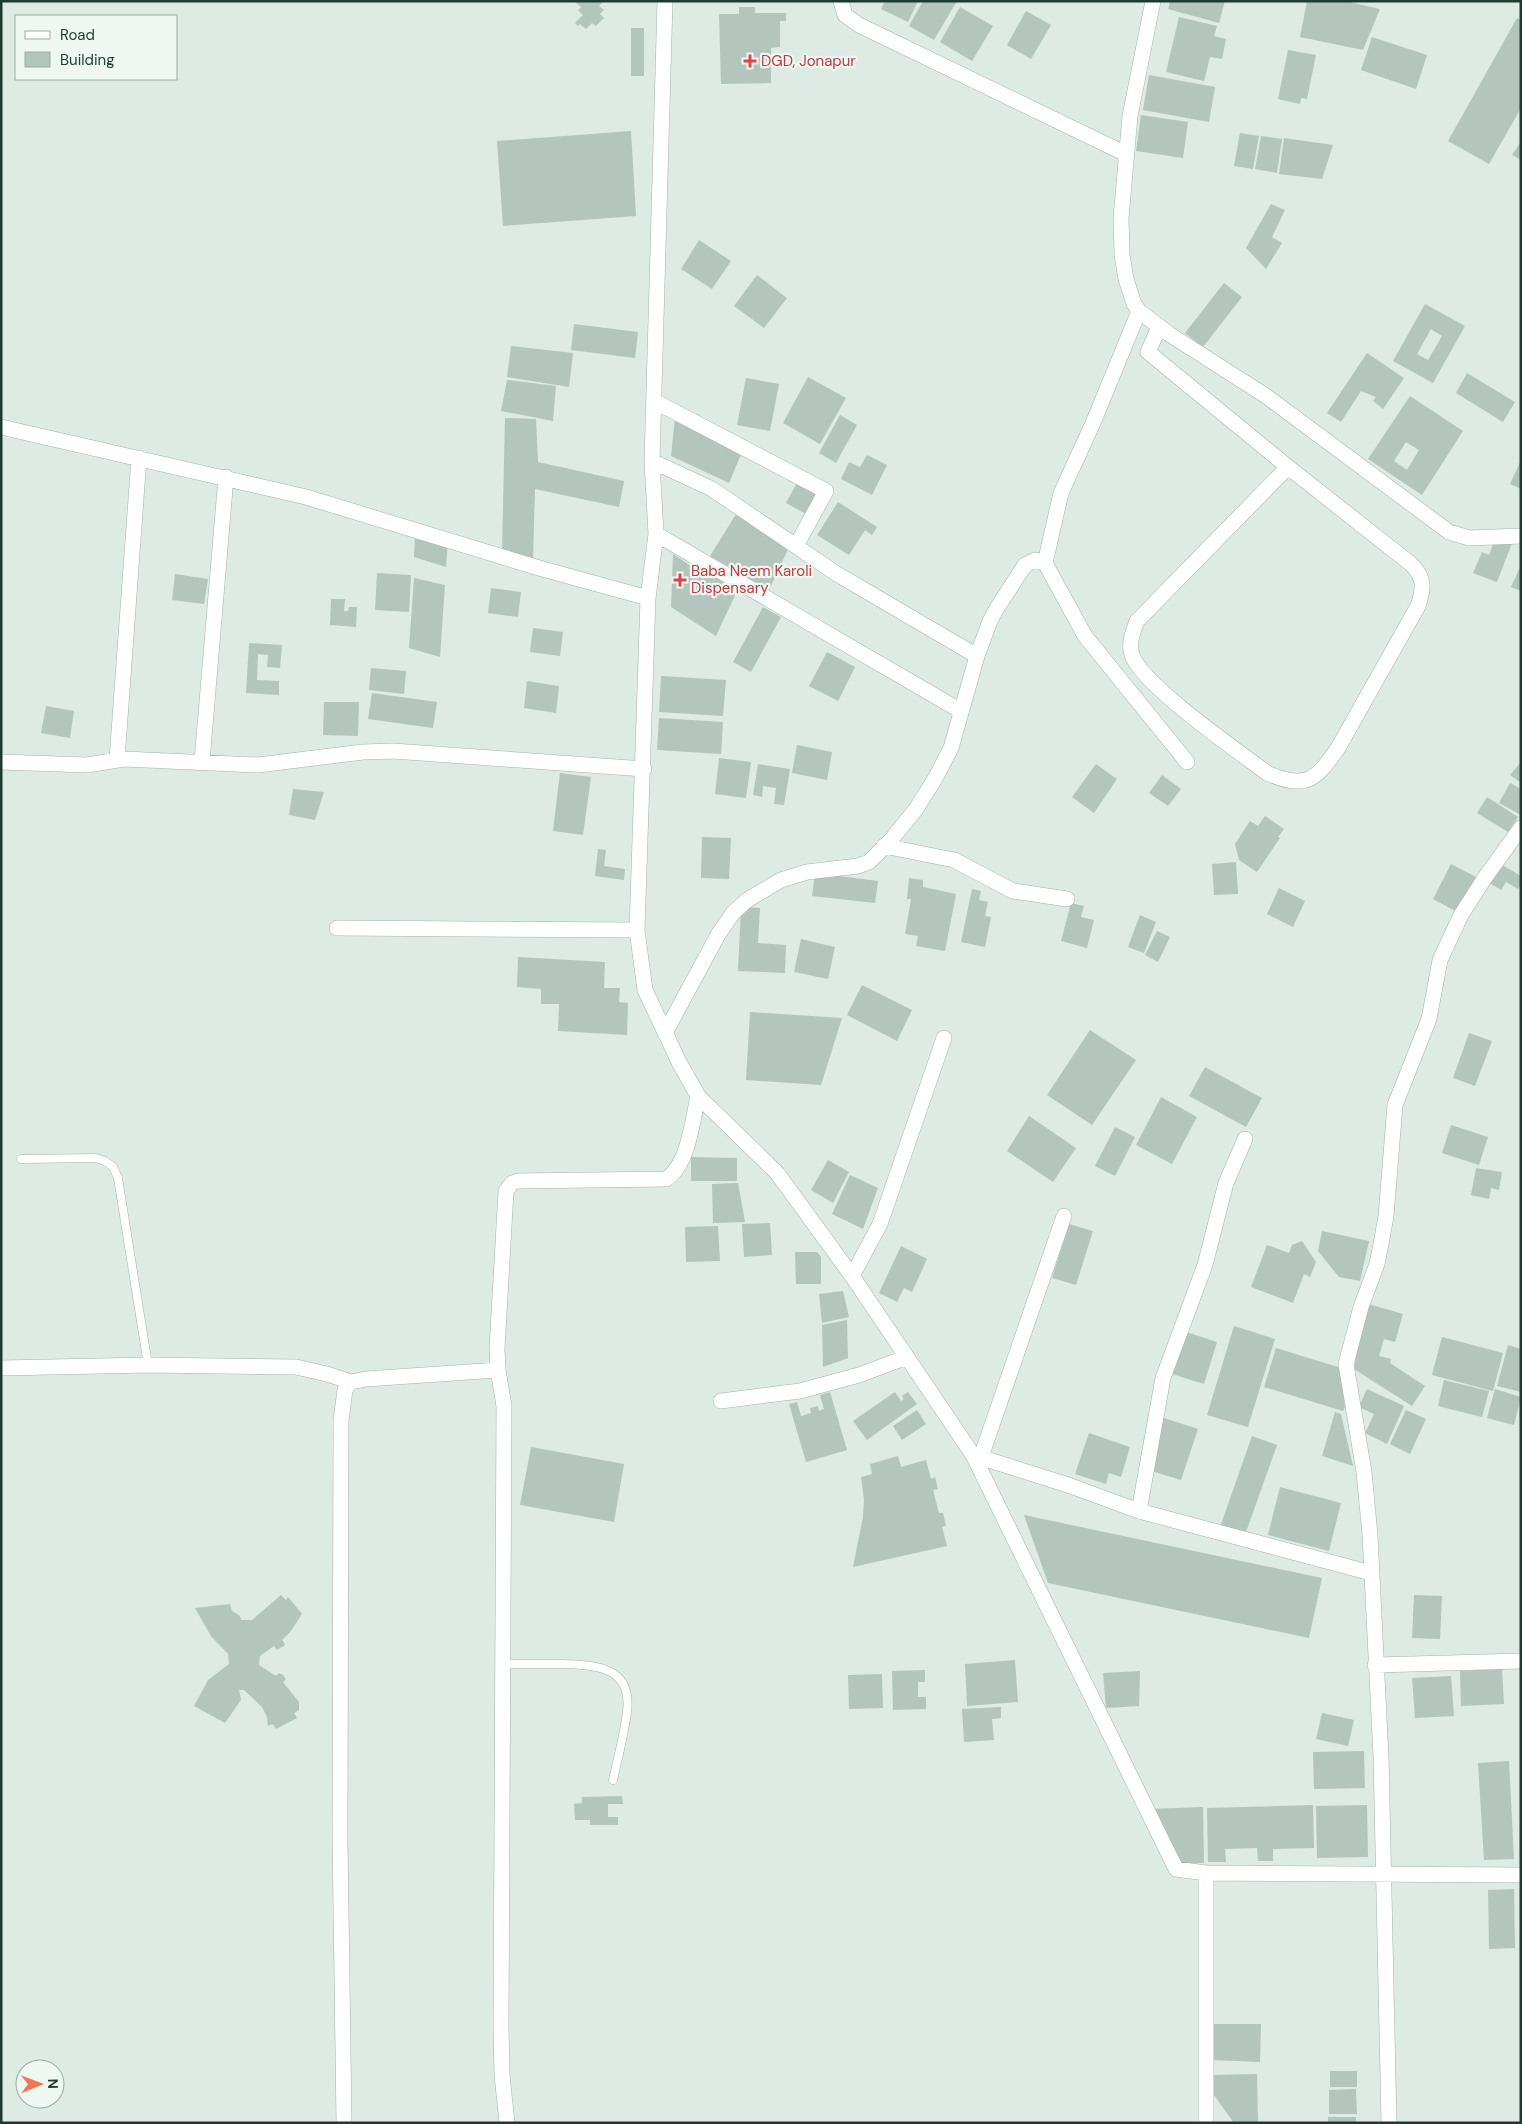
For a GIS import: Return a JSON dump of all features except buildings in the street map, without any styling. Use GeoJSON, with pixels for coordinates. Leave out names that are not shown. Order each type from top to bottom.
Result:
{"type":"FeatureCollection","features":[{"type":"Feature","properties":{"kind":"street"},"geometry":{"type":"LineString","coordinates":[[665,1],[652,460],[656,534],[648,598],[644,769],[637,930],[645,990],[698,1096],[777,1173],[852,1276],[977,1456],[1174,1868],[1206,1873],[1521,1875]]}},
{"type":"Feature","properties":{"kind":"street"},"geometry":{"type":"LineString","coordinates":[[841,1],[845,15],[859,25],[1126,154]]}},
{"type":"Feature","properties":{"kind":"street"},"geometry":{"type":"LineString","coordinates":[[1153,1],[1130,116],[1121,218],[1122,255],[1130,294],[1139,311],[1159,327],[1266,396],[1449,532],[1469,538],[1521,536]]}},
{"type":"Feature","properties":{"kind":"street"},"geometry":{"type":"LineString","coordinates":[[1139,311],[1092,424],[1060,493],[1045,563],[1085,636],[1188,762]]}},
{"type":"Feature","properties":{"kind":"street"},"geometry":{"type":"LineString","coordinates":[[1159,327],[1148,352],[1288,467],[1412,564],[1423,579],[1423,591],[1418,606],[1338,748],[1325,768],[1314,778],[1301,781],[1277,777],[1267,773],[1193,718],[1150,678],[1133,659],[1130,645],[1137,621],[1288,467]]}},
{"type":"Feature","properties":{"kind":"street"},"geometry":{"type":"LineString","coordinates":[[654,401],[826,491],[796,546]]}},
{"type":"Feature","properties":{"kind":"street"},"geometry":{"type":"LineString","coordinates":[[1,427],[226,477],[352,510],[539,568],[648,598]]}},
{"type":"Feature","properties":{"kind":"street"},"geometry":{"type":"LineString","coordinates":[[117,759],[139,458]]}},
{"type":"Feature","properties":{"kind":"street"},"geometry":{"type":"LineString","coordinates":[[652,460],[712,488],[837,574],[977,656]]}},
{"type":"Feature","properties":{"kind":"street"},"geometry":{"type":"LineString","coordinates":[[202,762],[226,477]]}},
{"type":"Feature","properties":{"kind":"street"},"geometry":{"type":"LineString","coordinates":[[656,534],[961,711]]}},
{"type":"Feature","properties":{"kind":"street"},"geometry":{"type":"LineString","coordinates":[[665,1033],[719,933],[733,913],[747,900],[781,880],[808,872],[858,866],[869,862],[916,809],[951,748],[977,656],[997,608],[1025,565],[1035,560],[1045,563]]}},
{"type":"Feature","properties":{"kind":"street"},"geometry":{"type":"LineString","coordinates":[[1,762],[87,765],[103,764],[117,759],[274,764],[363,752],[393,751],[644,769]]}},
{"type":"Feature","properties":{"kind":"street"},"geometry":{"type":"LineString","coordinates":[[1389,2123],[1384,1874],[1367,1496],[1346,1364],[1361,1307],[1377,1264],[1381,1244],[1391,1167],[1395,1105],[1426,1029],[1433,1003],[1438,967],[1446,944],[1462,915],[1486,876],[1521,828]]}},
{"type":"Feature","properties":{"kind":"street"},"geometry":{"type":"LineString","coordinates":[[884,846],[954,860],[1013,891],[1067,900]]}},
{"type":"Feature","properties":{"kind":"street"},"geometry":{"type":"LineString","coordinates":[[337,928],[637,930]]}},
{"type":"Feature","properties":{"kind":"street"},"geometry":{"type":"LineString","coordinates":[[852,1276],[880,1224],[944,1038]]}},
{"type":"Feature","properties":{"kind":"street"},"geometry":{"type":"LineString","coordinates":[[507,2123],[502,2075],[501,2027],[504,1406],[498,1370],[497,1339],[506,1191],[509,1186],[518,1181],[666,1179],[676,1171],[680,1163],[698,1096]]}},
{"type":"Feature","properties":{"kind":"street"},"geometry":{"type":"LineString","coordinates":[[1139,1511],[1163,1378],[1205,1265],[1226,1183],[1245,1139]]}},
{"type":"Feature","properties":{"kind":"street"},"geometry":{"type":"LineString","coordinates":[[977,1456],[1064,1216]]}},
{"type":"Feature","properties":{"kind":"street"},"geometry":{"type":"LineString","coordinates":[[721,1401],[809,1389],[859,1375],[907,1357]]}},
{"type":"Feature","properties":{"kind":"street"},"geometry":{"type":"LineString","coordinates":[[1,1368],[148,1365],[296,1367],[351,1382],[366,1379],[498,1370]]}},
{"type":"Feature","properties":{"kind":"street"},"geometry":{"type":"LineString","coordinates":[[344,2123],[340,1838],[341,1420],[345,1390],[351,1382]]}},
{"type":"Feature","properties":{"kind":"street"},"geometry":{"type":"LineString","coordinates":[[977,1456],[1068,1485],[1139,1511],[1371,1574]]}},
{"type":"Feature","properties":{"kind":"street"},"geometry":{"type":"LineString","coordinates":[[1375,1665],[1521,1661]]}},
{"type":"Feature","properties":{"kind":"street"},"geometry":{"type":"LineString","coordinates":[[1206,1873],[1206,2123]]}},
{"type":"Feature","properties":{"kind":"lane"},"geometry":{"type":"LineString","coordinates":[[21,1159],[96,1158],[105,1161],[113,1167],[118,1178],[128,1233],[148,1365]]}},
{"type":"Feature","properties":{"kind":"lane"},"geometry":{"type":"LineString","coordinates":[[503,1664],[587,1665],[613,1672],[620,1679],[625,1688],[627,1711],[613,1780]]}},
{"type":"Feature","properties":{"kind":"place","name":"DGD, Jonapur"},"geometry":{"type":"Point","coordinates":[750,61]}},
{"type":"Feature","properties":{"kind":"place","name":"Baba Neem Karoli Dispensary"},"geometry":{"type":"Point","coordinates":[680,580]}}]}
